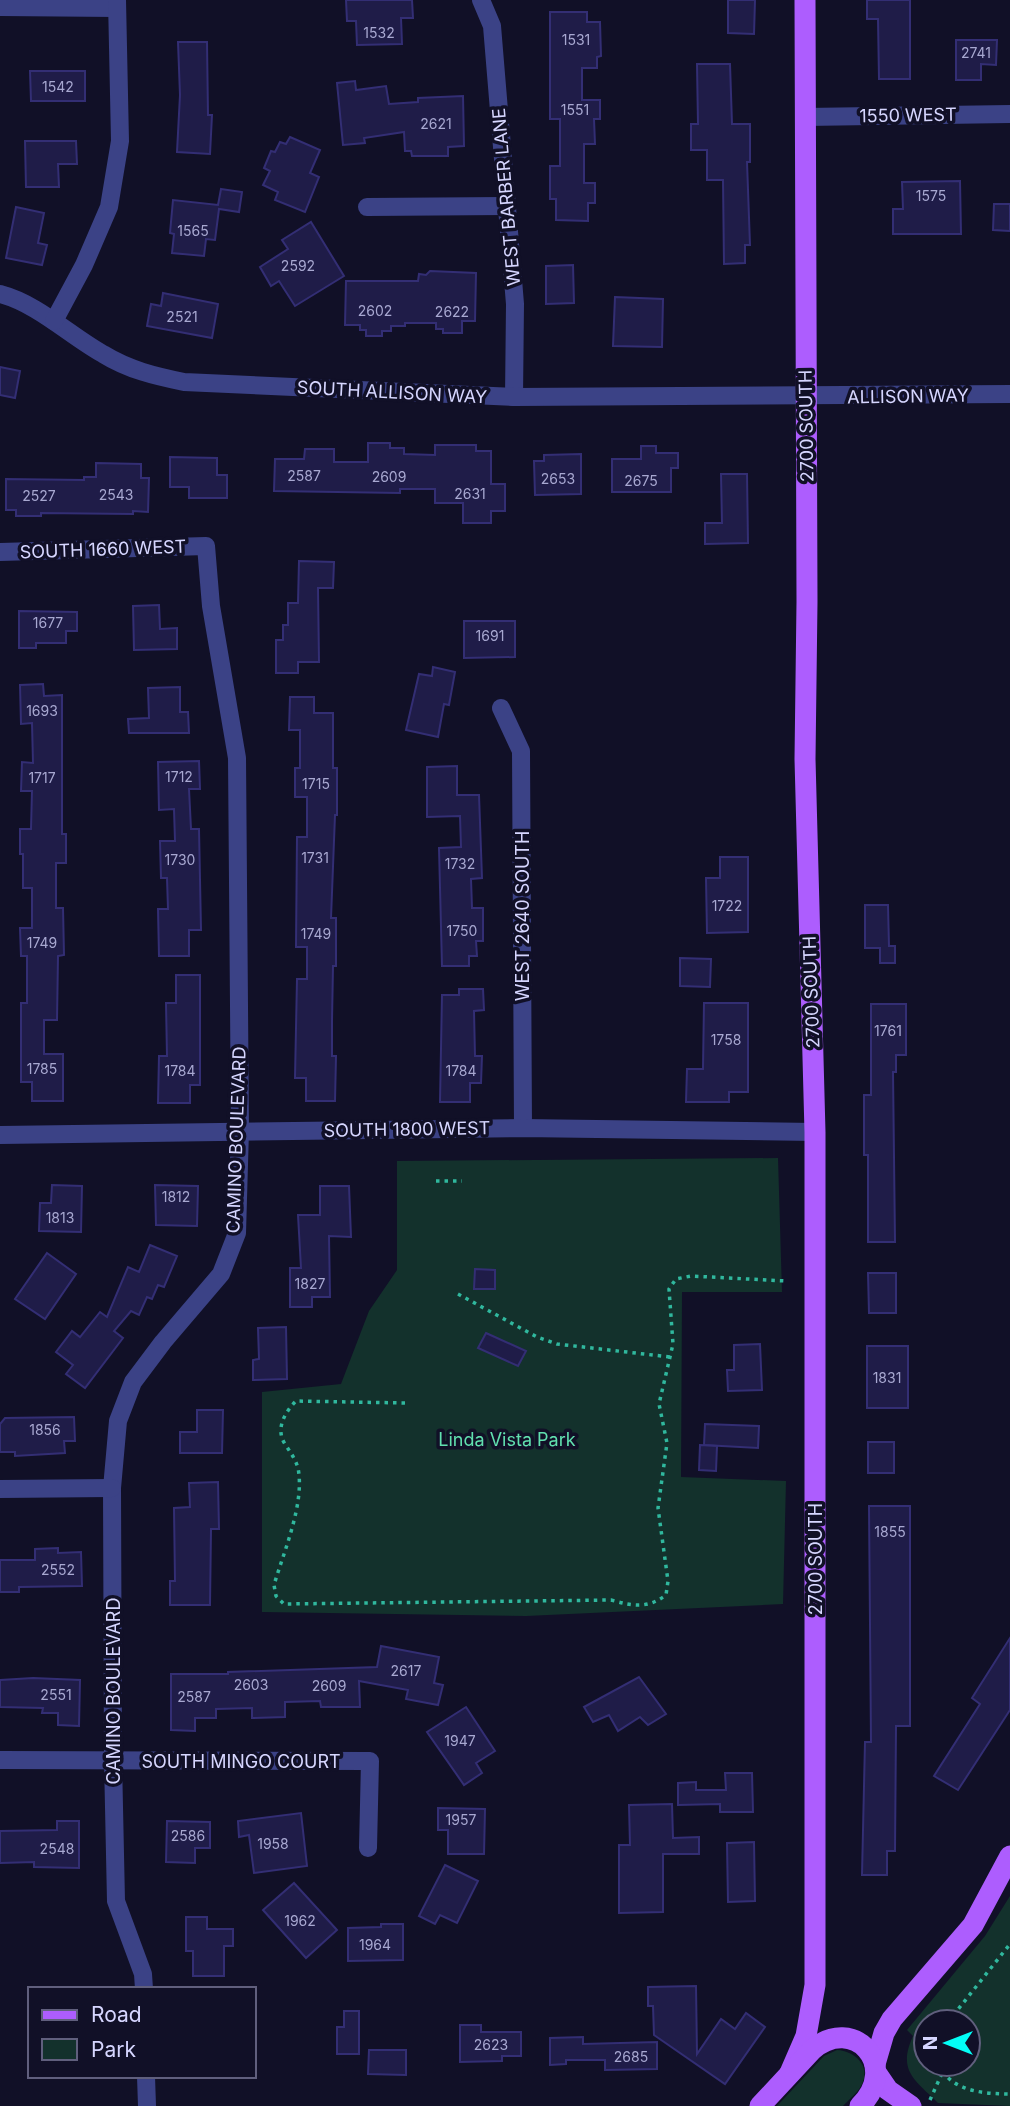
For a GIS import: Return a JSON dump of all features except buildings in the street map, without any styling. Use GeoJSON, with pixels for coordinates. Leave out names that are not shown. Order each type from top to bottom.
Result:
{"type":"FeatureCollection","features":[{"type":"Feature","properties":{"kind":"main road","name":"2700 SOUTH"},"geometry":{"type":"LineString","coordinates":[[790,2073],[806,2036],[815,1985],[814,1132],[804,759],[807,602],[805,0]]}},
{"type":"Feature","properties":{"kind":"main road"},"geometry":{"type":"LineString","coordinates":[[860,2106],[872,2092],[884,2033],[902,2006],[973,1925],[1010,1856]]}},
{"type":"Feature","properties":{"kind":"main road","name":"2700 SOUTH"},"geometry":{"type":"LineString","coordinates":[[815,1985],[822,2010],[844,2038],[866,2048],[888,2090],[920,2102]]}},
{"type":"Feature","properties":{"kind":"main road"},"geometry":{"type":"LineString","coordinates":[[760,2104],[820,2043],[844,2038],[880,2023],[902,2006]]}},
{"type":"Feature","properties":{"kind":"street","name":"WEST BARBER LANE"},"geometry":{"type":"LineString","coordinates":[[481,0],[492,26],[515,303],[514,397]]}},
{"type":"Feature","properties":{"kind":"street"},"geometry":{"type":"LineString","coordinates":[[0,8],[117,4],[120,141],[110,207],[84,265],[54,321]]}},
{"type":"Feature","properties":{"kind":"street","name":"1550 WEST"},"geometry":{"type":"LineString","coordinates":[[806,117],[1010,114]]}},
{"type":"Feature","properties":{"kind":"street"},"geometry":{"type":"LineString","coordinates":[[367,207],[505,206]]}},
{"type":"Feature","properties":{"kind":"street","name":"SOUTH ALLISON WAY"},"geometry":{"type":"LineString","coordinates":[[0,294],[54,321],[103,354],[138,372],[184,382],[514,397],[806,396]]}},
{"type":"Feature","properties":{"kind":"street","name":"ALLISON WAY"},"geometry":{"type":"LineString","coordinates":[[806,396],[1010,394]]}},
{"type":"Feature","properties":{"kind":"street","name":"SOUTH 1660 WEST"},"geometry":{"type":"LineString","coordinates":[[0,552],[206,546]]}},
{"type":"Feature","properties":{"kind":"street","name":"CAMINO BOULEVARD"},"geometry":{"type":"LineString","coordinates":[[144,1987],[143,1974],[116,1901],[112,1488],[118,1420],[132,1382],[221,1274],[237,1233],[240,1130],[237,758],[211,606],[206,546]]}},
{"type":"Feature","properties":{"kind":"street","name":"WEST 2640 SOUTH"},"geometry":{"type":"LineString","coordinates":[[501,708],[521,751],[523,1128]]}},
{"type":"Feature","properties":{"kind":"street","name":"SOUTH 1800 WEST"},"geometry":{"type":"LineString","coordinates":[[0,1135],[523,1128],[814,1132]]}},
{"type":"Feature","properties":{"kind":"street"},"geometry":{"type":"LineString","coordinates":[[0,1489],[112,1488]]}},
{"type":"Feature","properties":{"kind":"street","name":"SOUTH MINGO COURT"},"geometry":{"type":"LineString","coordinates":[[0,1760],[370,1761],[368,1848]]}},
{"type":"Feature","properties":{"kind":"street"},"geometry":{"type":"LineString","coordinates":[[146,2078],[147,2106]]}},
{"type":"Feature","properties":{"kind":"path"},"geometry":{"type":"LineString","coordinates":[[436,1181],[461,1181]]}},
{"type":"Feature","properties":{"kind":"path"},"geometry":{"type":"LineString","coordinates":[[405,1403],[296,1401],[286,1410],[281,1423],[283,1442],[295,1461],[299,1488],[298,1504],[274,1585],[276,1596],[284,1604],[611,1600],[644,1606],[666,1595],[668,1581],[658,1508],[667,1443],[659,1404],[673,1344],[669,1289],[676,1279],[691,1276],[786,1282]]}},
{"type":"Feature","properties":{"kind":"path"},"geometry":{"type":"LineString","coordinates":[[458,1294],[537,1337],[557,1344],[670,1357]]}},
{"type":"Feature","properties":{"kind":"path"},"geometry":{"type":"LineString","coordinates":[[959,2008],[1010,1944]]}},
{"type":"Feature","properties":{"kind":"path"},"geometry":{"type":"LineString","coordinates":[[920,2102],[938,2078]]}},
{"type":"Feature","properties":{"kind":"path"},"geometry":{"type":"LineString","coordinates":[[950,2078],[970,2089],[1010,2094]]}},
{"type":"Feature","properties":{"kind":"green space","name":"Linda Vista Park"},"geometry":{"type":"Polygon","coordinates":[[[778,1158],[782,1292],[682,1292],[681,1477],[786,1481],[783,1604],[526,1616],[262,1612],[262,1392],[341,1384],[369,1311],[397,1270],[397,1161],[778,1158]]]}},
{"type":"Feature","properties":{"kind":"green space"},"geometry":{"type":"Polygon","coordinates":[[[1010,1896],[1010,2106],[938,2103],[922,2088],[914,2078],[982,2078],[982,2008],[925,2008],[985,1936],[1010,1896]]]}},
{"type":"Feature","properties":{"kind":"green space"},"geometry":{"type":"Polygon","coordinates":[[[912,2039],[912,2075],[907,2058],[912,2039]]]}},
{"type":"Feature","properties":{"kind":"green space"},"geometry":{"type":"Polygon","coordinates":[[[837,2050],[855,2056],[864,2071],[860,2087],[843,2106],[777,2106],[824,2056],[837,2050]]]}}]}
